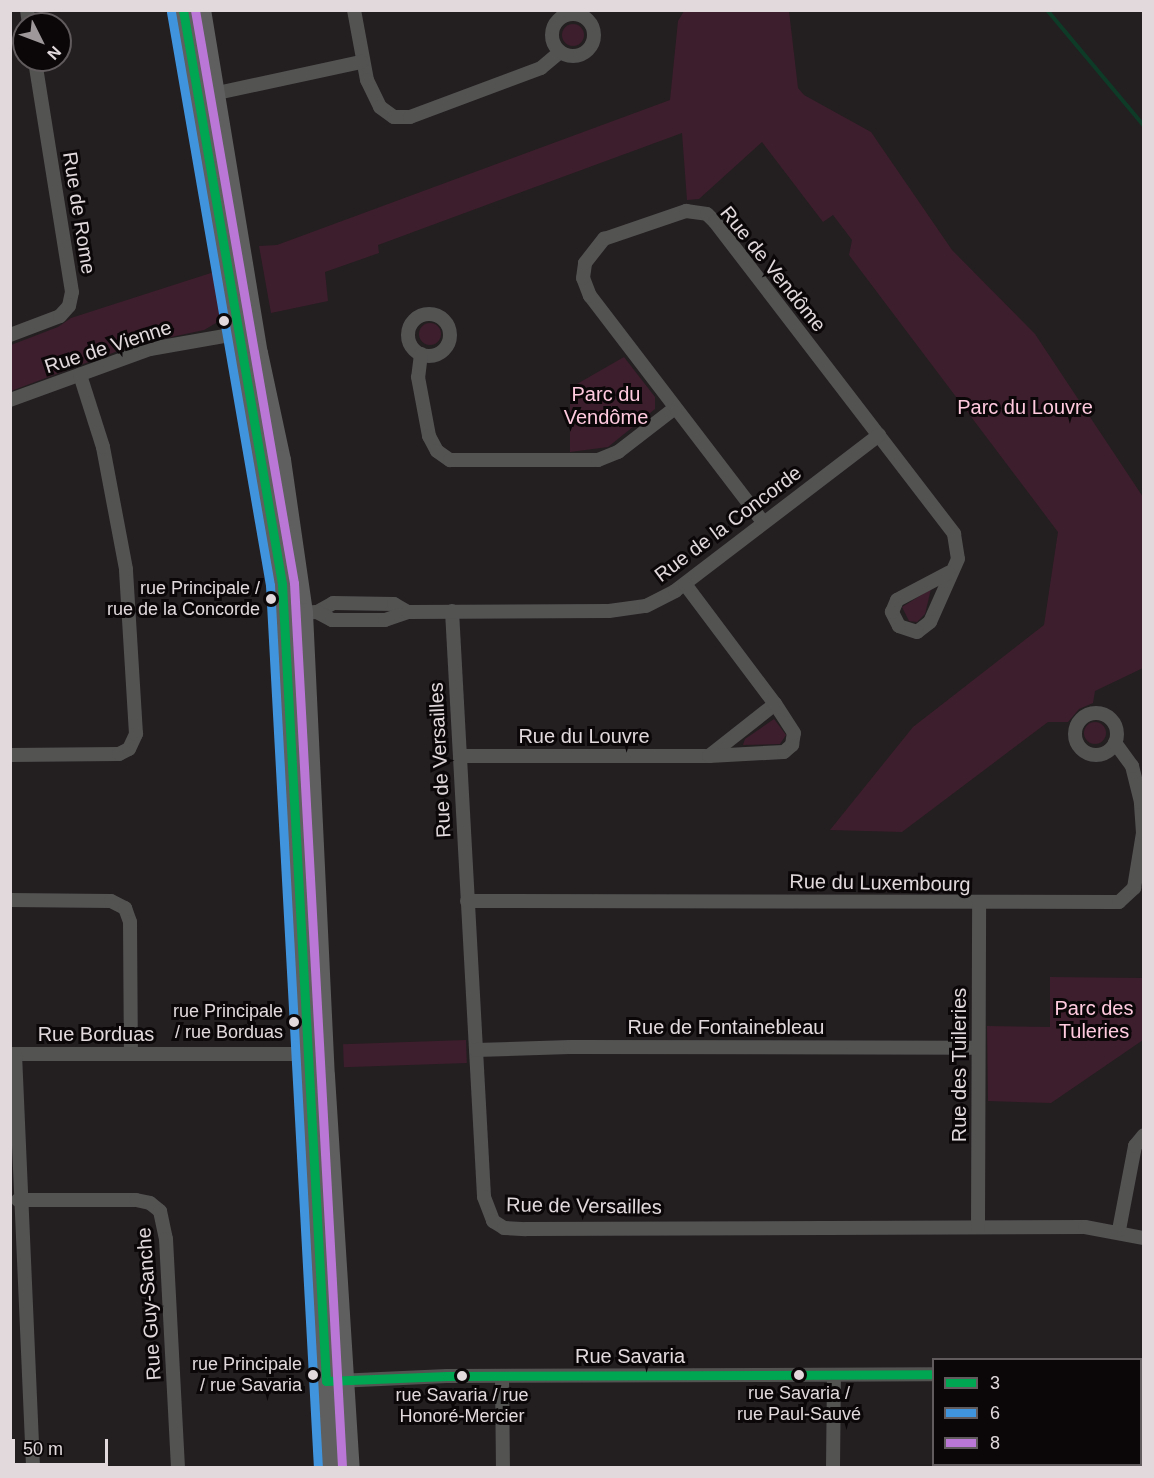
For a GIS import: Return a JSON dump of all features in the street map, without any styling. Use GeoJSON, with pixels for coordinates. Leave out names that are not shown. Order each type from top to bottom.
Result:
{"type":"FeatureCollection","features":[{"type":"Feature","properties":{"kind":"street"},"geometry":{"type":"LineString","coordinates":[[183,10],[206,95],[247,332],[276,534],[302,613],[317,1054],[335,1381],[330,1467]]}},
{"type":"Feature","properties":{"kind":"street"},"geometry":{"type":"LineString","coordinates":[[201,10],[206,95]]}},
{"type":"Feature","properties":{"kind":"street"},"geometry":{"type":"LineString","coordinates":[[354,10],[361,62],[383,111],[404,118],[541,68],[560,52]]}},
{"type":"Feature","properties":{"kind":"street"},"geometry":{"type":"LineString","coordinates":[[206,95],[361,62]]}},
{"type":"Feature","properties":{"kind":"street","name":"Rue de Rome"},"geometry":{"type":"LineString","coordinates":[[10,335],[60,316],[69,306],[72,292],[37,72]]}},
{"type":"Feature","properties":{"kind":"street","name":"Rue de Vendôme"},"geometry":{"type":"LineString","coordinates":[[763,522],[590,296],[583,270],[588,256],[604,239],[686,211],[698,211],[716,222],[954,534],[959,552],[948,573],[927,627],[913,633],[899,626],[892,612],[897,600],[948,573]]}},
{"type":"Feature","properties":{"kind":"street","name":"Rue de Vienne"},"geometry":{"type":"LineString","coordinates":[[10,400],[150,349],[247,332]]}},
{"type":"Feature","properties":{"kind":"street"},"geometry":{"type":"LineString","coordinates":[[421,354],[418,377],[429,436],[437,452],[450,460],[598,460],[618,452],[675,408]]}},
{"type":"Feature","properties":{"kind":"street"},"geometry":{"type":"LineString","coordinates":[[10,755],[119,754],[129,749],[136,734],[126,569],[103,447],[80,375]]}},
{"type":"Feature","properties":{"kind":"street","name":"Rue de la Concorde"},"geometry":{"type":"LineString","coordinates":[[302,613],[332,620],[386,620],[408,612],[626,610],[646,606],[685,584],[879,435]]}},
{"type":"Feature","properties":{"kind":"street","name":"Rue du Louvre"},"geometry":{"type":"LineString","coordinates":[[460,756],[709,756],[784,752],[792,745],[794,733],[776,704],[685,584]]}},
{"type":"Feature","properties":{"kind":"street","name":"Rue de Versailles"},"geometry":{"type":"LineString","coordinates":[[452,611],[485,1204],[489,1216],[501,1227],[978,1227],[1119,1230],[1143,1238]]}},
{"type":"Feature","properties":{"kind":"street"},"geometry":{"type":"LineString","coordinates":[[709,756],[776,704]]}},
{"type":"Feature","properties":{"kind":"street","name":"Rue du Luxembourg"},"geometry":{"type":"LineString","coordinates":[[467,901],[979,904],[1119,902],[1131,893],[1143,833],[1141,802],[1132,766],[1115,744]]}},
{"type":"Feature","properties":{"kind":"street"},"geometry":{"type":"LineString","coordinates":[[10,900],[111,901],[127,911],[130,922],[131,1053]]}},
{"type":"Feature","properties":{"kind":"street","name":"Rue des Tuileries"},"geometry":{"type":"LineString","coordinates":[[978,1227],[979,904]]}},
{"type":"Feature","properties":{"kind":"street","name":"Rue de Fontainebleau"},"geometry":{"type":"LineString","coordinates":[[476,1050],[977,1048]]}},
{"type":"Feature","properties":{"kind":"street"},"geometry":{"type":"LineString","coordinates":[[13,1054],[18,1200],[33,1467]]}},
{"type":"Feature","properties":{"kind":"street","name":"Rue Borduas"},"geometry":{"type":"LineString","coordinates":[[13,1054],[317,1054]]}},
{"type":"Feature","properties":{"kind":"street"},"geometry":{"type":"LineString","coordinates":[[1119,1230],[1135,1146],[1143,1135]]}},
{"type":"Feature","properties":{"kind":"street","name":"Rue Guy-Sanche"},"geometry":{"type":"LineString","coordinates":[[18,1200],[136,1200],[150,1203],[160,1212],[166,1239],[178,1467]]}},
{"type":"Feature","properties":{"kind":"street","name":"Rue Savaria"},"geometry":{"type":"LineString","coordinates":[[335,1381],[502,1376],[932,1374]]}},
{"type":"Feature","properties":{"kind":"street"},"geometry":{"type":"LineString","coordinates":[[833,1467],[834,1375]]}},
{"type":"Feature","properties":{"kind":"street"},"geometry":{"type":"LineString","coordinates":[[502,1376],[503,1467]]}},
{"type":"Feature","properties":{"kind":"street"},"geometry":{"type":"LineString","coordinates":[[335,1381],[350,1467]]}},
{"type":"Feature","properties":{"kind":"green space","name":"Parc du Louvre"},"geometry":{"type":"Polygon","coordinates":[[[684,11],[789,11],[798,88],[804,95],[871,132],[952,250],[1035,334],[1143,497],[1143,668],[1095,691],[1093,703],[1079,709],[1068,722],[1048,722],[902,832],[830,830],[913,727],[1044,625],[1058,532],[849,255],[852,240],[833,215],[823,222],[762,142],[699,199],[687,200],[682,133],[378,245],[379,253],[325,272],[328,301],[271,313],[259,246],[277,245],[670,100],[678,21],[684,11]]]}},
{"type":"Feature","properties":{"kind":"green space"},"geometry":{"type":"Polygon","coordinates":[[[569,24],[577,24],[584,31],[584,39],[577,46],[569,46],[562,39],[562,31],[569,24]]]}},
{"type":"Feature","properties":{"kind":"green space"},"geometry":{"type":"Polygon","coordinates":[[[214,272],[221,312],[216,323],[204,330],[134,345],[11,391],[11,345],[58,327],[71,318],[214,272]]]}},
{"type":"Feature","properties":{"kind":"green space"},"geometry":{"type":"Polygon","coordinates":[[[430,323],[438,326],[441,334],[438,342],[430,345],[422,342],[419,334],[422,326],[430,323]]]}},
{"type":"Feature","properties":{"kind":"green space","name":"Parc du Vendôme"},"geometry":{"type":"Polygon","coordinates":[[[624,357],[655,397],[655,409],[608,447],[570,452],[570,388],[624,357]]]}},
{"type":"Feature","properties":{"kind":"green space"},"geometry":{"type":"Polygon","coordinates":[[[931,589],[925,614],[917,622],[909,621],[902,607],[931,589]]]}},
{"type":"Feature","properties":{"kind":"green space"},"geometry":{"type":"Polygon","coordinates":[[[774,719],[786,735],[780,744],[743,745],[745,739],[774,719]]]}},
{"type":"Feature","properties":{"kind":"green space"},"geometry":{"type":"Polygon","coordinates":[[[1095,722],[1103,725],[1106,733],[1103,741],[1095,744],[1087,741],[1084,733],[1087,725],[1095,722]]]}},
{"type":"Feature","properties":{"kind":"green space","name":"Parc des Tuleries"},"geometry":{"type":"Polygon","coordinates":[[[1050,977],[1143,978],[1143,1040],[1051,1103],[988,1101],[987,1026],[1050,1027],[1050,977]]]}},
{"type":"Feature","properties":{"kind":"green space"},"geometry":{"type":"Polygon","coordinates":[[[466,1040],[467,1063],[344,1067],[343,1044],[466,1040]]]}},
{"type":"Feature","properties":{"kind":"waterway"},"geometry":{"type":"LineString","coordinates":[[1047,10],[1144,126]]}},
{"type":"Feature","properties":{"kind":"transit line","name":"3"},"geometry":{"type":"LineString","coordinates":[[183,10],[282,584],[326,1381],[447,1376],[932,1374]]}},
{"type":"Feature","properties":{"kind":"transit line","name":"8"},"geometry":{"type":"LineString","coordinates":[[195,10],[294,583],[342,1467]]}},
{"type":"Feature","properties":{"kind":"transit line","name":"6"},"geometry":{"type":"LineString","coordinates":[[171,12],[270,585],[318,1468]]}},
{"type":"Feature","properties":{"kind":"place","name":"rue Principale / rue de la Concorde"},"geometry":{"type":"Point","coordinates":[271,599]}},
{"type":"Feature","properties":{"kind":"place","name":"rue Principale / rue Borduas"},"geometry":{"type":"Point","coordinates":[294,1022]}},
{"type":"Feature","properties":{"kind":"place","name":"rue Principale / rue Savaria"},"geometry":{"type":"Point","coordinates":[313,1375]}},
{"type":"Feature","properties":{"kind":"place","name":"rue Savaria / rue Paul-Sauvé"},"geometry":{"type":"Point","coordinates":[799,1375]}},
{"type":"Feature","properties":{"kind":"place","name":"rue Savaria / rue Honoré-Mercier"},"geometry":{"type":"Point","coordinates":[462,1376]}}]}
